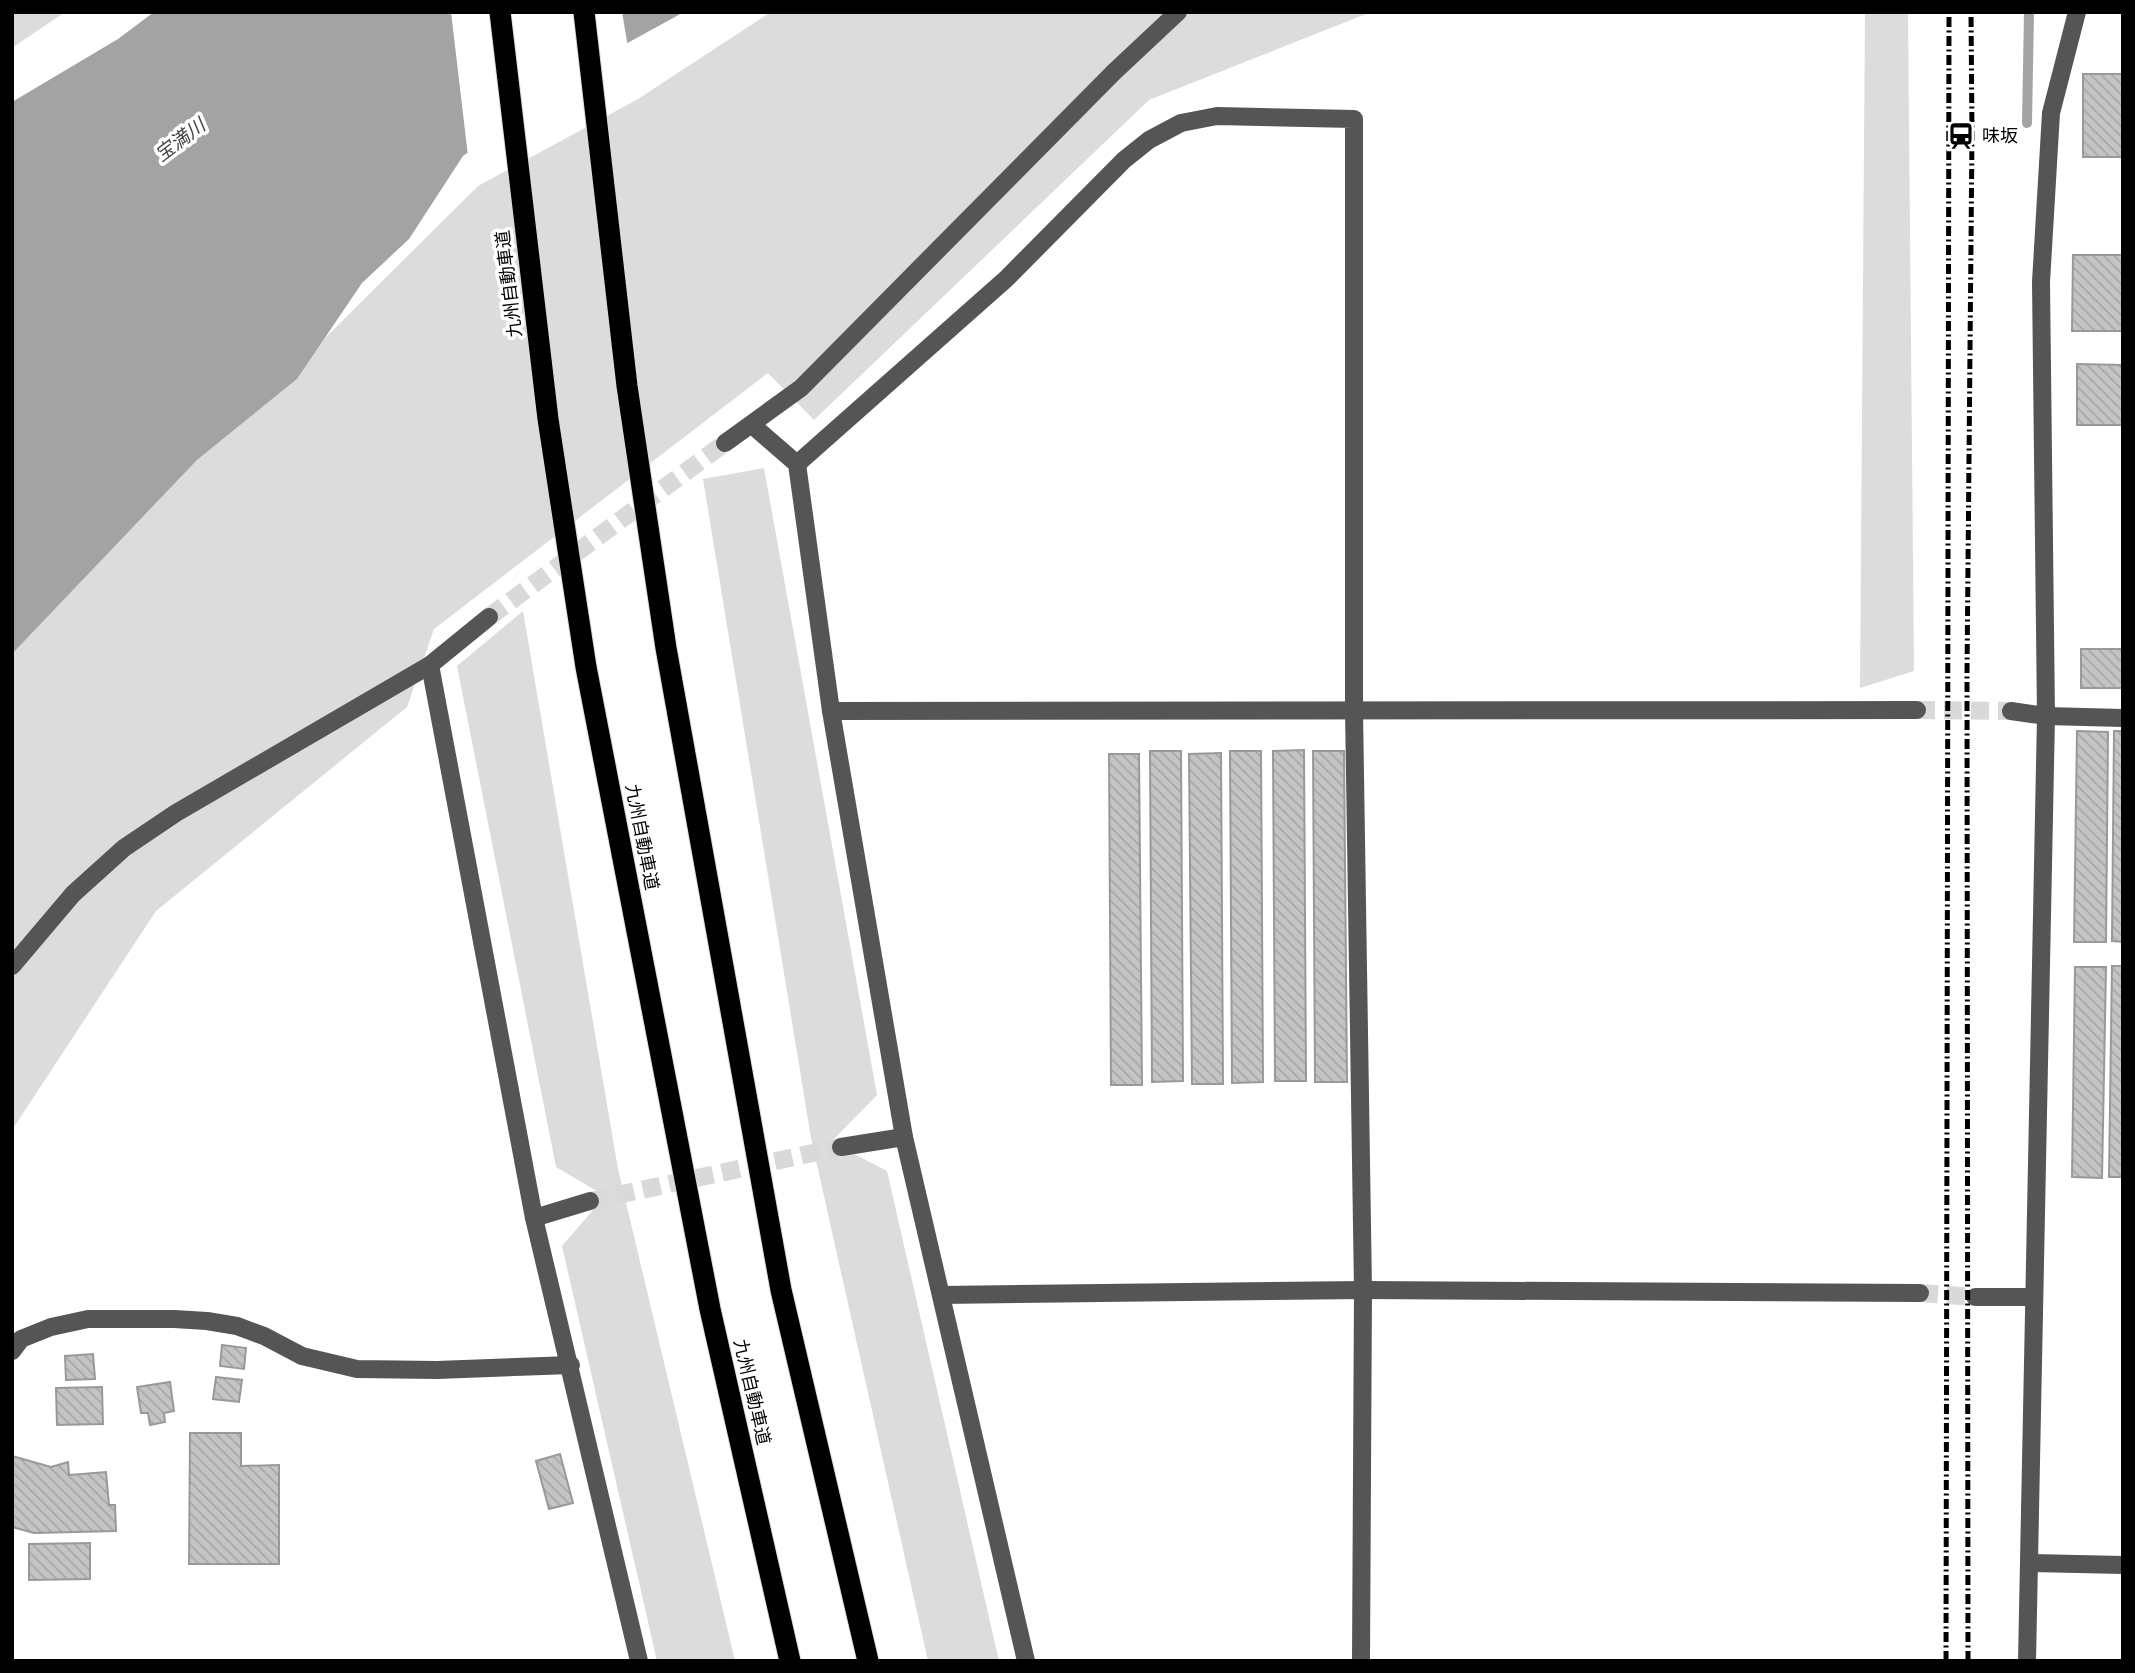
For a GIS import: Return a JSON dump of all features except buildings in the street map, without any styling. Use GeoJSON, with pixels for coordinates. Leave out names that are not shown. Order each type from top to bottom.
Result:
{"type":"FeatureCollection","features":[{"type":"Feature","properties":{"kind":"highway","name":"九州自動車道"},"geometry":{"type":"LineString","coordinates":[[500,12],[548,419],[586,667],[699,1257],[790,1661]]}},
{"type":"Feature","properties":{"kind":"highway"},"geometry":{"type":"LineString","coordinates":[[584,12],[627,386],[666,648],[779,1276],[868,1661]]}},
{"type":"Feature","properties":{"kind":"street"},"geometry":{"type":"LineString","coordinates":[[725,443],[801,388],[1114,72],[1178,12]]}},
{"type":"Feature","properties":{"kind":"street"},"geometry":{"type":"LineString","coordinates":[[2027,1661],[2046,716],[2041,282],[2052,113],[2077,12]]}},
{"type":"Feature","properties":{"kind":"street"},"geometry":{"type":"LineString","coordinates":[[797,464],[1006,279],[1124,160],[1149,140],[1181,122],[1217,116],[1354,119],[1354,710],[1363,1290],[1361,1661]]}},
{"type":"Feature","properties":{"kind":"street"},"geometry":{"type":"LineString","coordinates":[[752,425],[797,464],[831,711],[904,1137],[1027,1661]]}},
{"type":"Feature","properties":{"kind":"street"},"geometry":{"type":"LineString","coordinates":[[12,966],[73,894],[124,848],[176,813],[430,665],[489,617]]}},
{"type":"Feature","properties":{"kind":"street"},"geometry":{"type":"LineString","coordinates":[[430,665],[534,1218],[639,1661]]}},
{"type":"Feature","properties":{"kind":"street"},"geometry":{"type":"LineString","coordinates":[[831,711],[1917,710]]}},
{"type":"Feature","properties":{"kind":"street"},"geometry":{"type":"LineString","coordinates":[[2011,711],[2046,716],[2123,718]]}},
{"type":"Feature","properties":{"kind":"street"},"geometry":{"type":"LineString","coordinates":[[841,1147],[904,1137]]}},
{"type":"Feature","properties":{"kind":"street"},"geometry":{"type":"LineString","coordinates":[[534,1218],[590,1201]]}},
{"type":"Feature","properties":{"kind":"street"},"geometry":{"type":"LineString","coordinates":[[941,1295],[1363,1290],[1920,1293]]}},
{"type":"Feature","properties":{"kind":"street"},"geometry":{"type":"LineString","coordinates":[[1975,1297],[2033,1297]]}},
{"type":"Feature","properties":{"kind":"street"},"geometry":{"type":"LineString","coordinates":[[12,1351],[20,1339],[88,1319],[174,1319],[237,1326],[264,1336],[302,1356],[357,1369],[437,1370],[571,1365]]}},
{"type":"Feature","properties":{"kind":"street"},"geometry":{"type":"LineString","coordinates":[[2030,1563],[2123,1565]]}},
{"type":"Feature","properties":{"kind":"shaded area"},"geometry":{"type":"Polygon","coordinates":[[[12,12],[65,12],[12,48],[12,12]]]}},
{"type":"Feature","properties":{"kind":"shaded area"},"geometry":{"type":"Polygon","coordinates":[[[771,12],[1371,12],[1149,100],[814,420],[768,373],[434,629],[407,707],[156,911],[12,1130],[12,654],[197,460],[297,379],[324,339],[478,186],[638,99],[771,12]]]}},
{"type":"Feature","properties":{"kind":"shaded area"},"geometry":{"type":"Polygon","coordinates":[[[1865,12],[1908,12],[1914,671],[1860,688],[1865,12]]]}},
{"type":"Feature","properties":{"kind":"shaded area"},"geometry":{"type":"Polygon","coordinates":[[[764,468],[877,1095],[831,1142],[887,1171],[999,1661],[928,1661],[811,1138],[703,479],[764,468]]]}},
{"type":"Feature","properties":{"kind":"shaded area"},"geometry":{"type":"Polygon","coordinates":[[[523,611],[618,1169],[735,1661],[657,1661],[562,1246],[605,1196],[556,1167],[457,666],[523,611]]]}},
{"type":"Feature","properties":{"kind":"water","name":"宝満川"},"geometry":{"type":"Polygon","coordinates":[[[154,12],[684,12],[613,51],[463,156],[409,239],[362,283],[297,379],[197,460],[12,654],[12,102],[118,39],[154,12]]]}},
{"type":"Feature","properties":{"kind":"pier"},"geometry":{"type":"Polygon","coordinates":[[[451,12],[622,12],[628,47],[468,156],[451,12]]]}},
{"type":"Feature","properties":{"kind":"waterway"},"geometry":{"type":"LineString","coordinates":[[2027,123],[2029,12]]}},
{"type":"Feature","properties":{"kind":"tunnel"},"geometry":{"type":"LineString","coordinates":[[489,617],[725,443]]}},
{"type":"Feature","properties":{"kind":"tunnel"},"geometry":{"type":"LineString","coordinates":[[1917,710],[2011,711]]}},
{"type":"Feature","properties":{"kind":"tunnel"},"geometry":{"type":"LineString","coordinates":[[590,1201],[841,1147]]}},
{"type":"Feature","properties":{"kind":"tunnel"},"geometry":{"type":"LineString","coordinates":[[1920,1293],[1975,1297]]}},
{"type":"Feature","properties":{"kind":"railway"},"geometry":{"type":"LineString","coordinates":[[1946,1661],[1949,12]]}},
{"type":"Feature","properties":{"kind":"railway"},"geometry":{"type":"LineString","coordinates":[[1968,1661],[1967,674],[1971,12]]}},
{"type":"Feature","properties":{"kind":"place","name":"味坂"},"geometry":{"type":"Point","coordinates":[1961,136]}}]}
